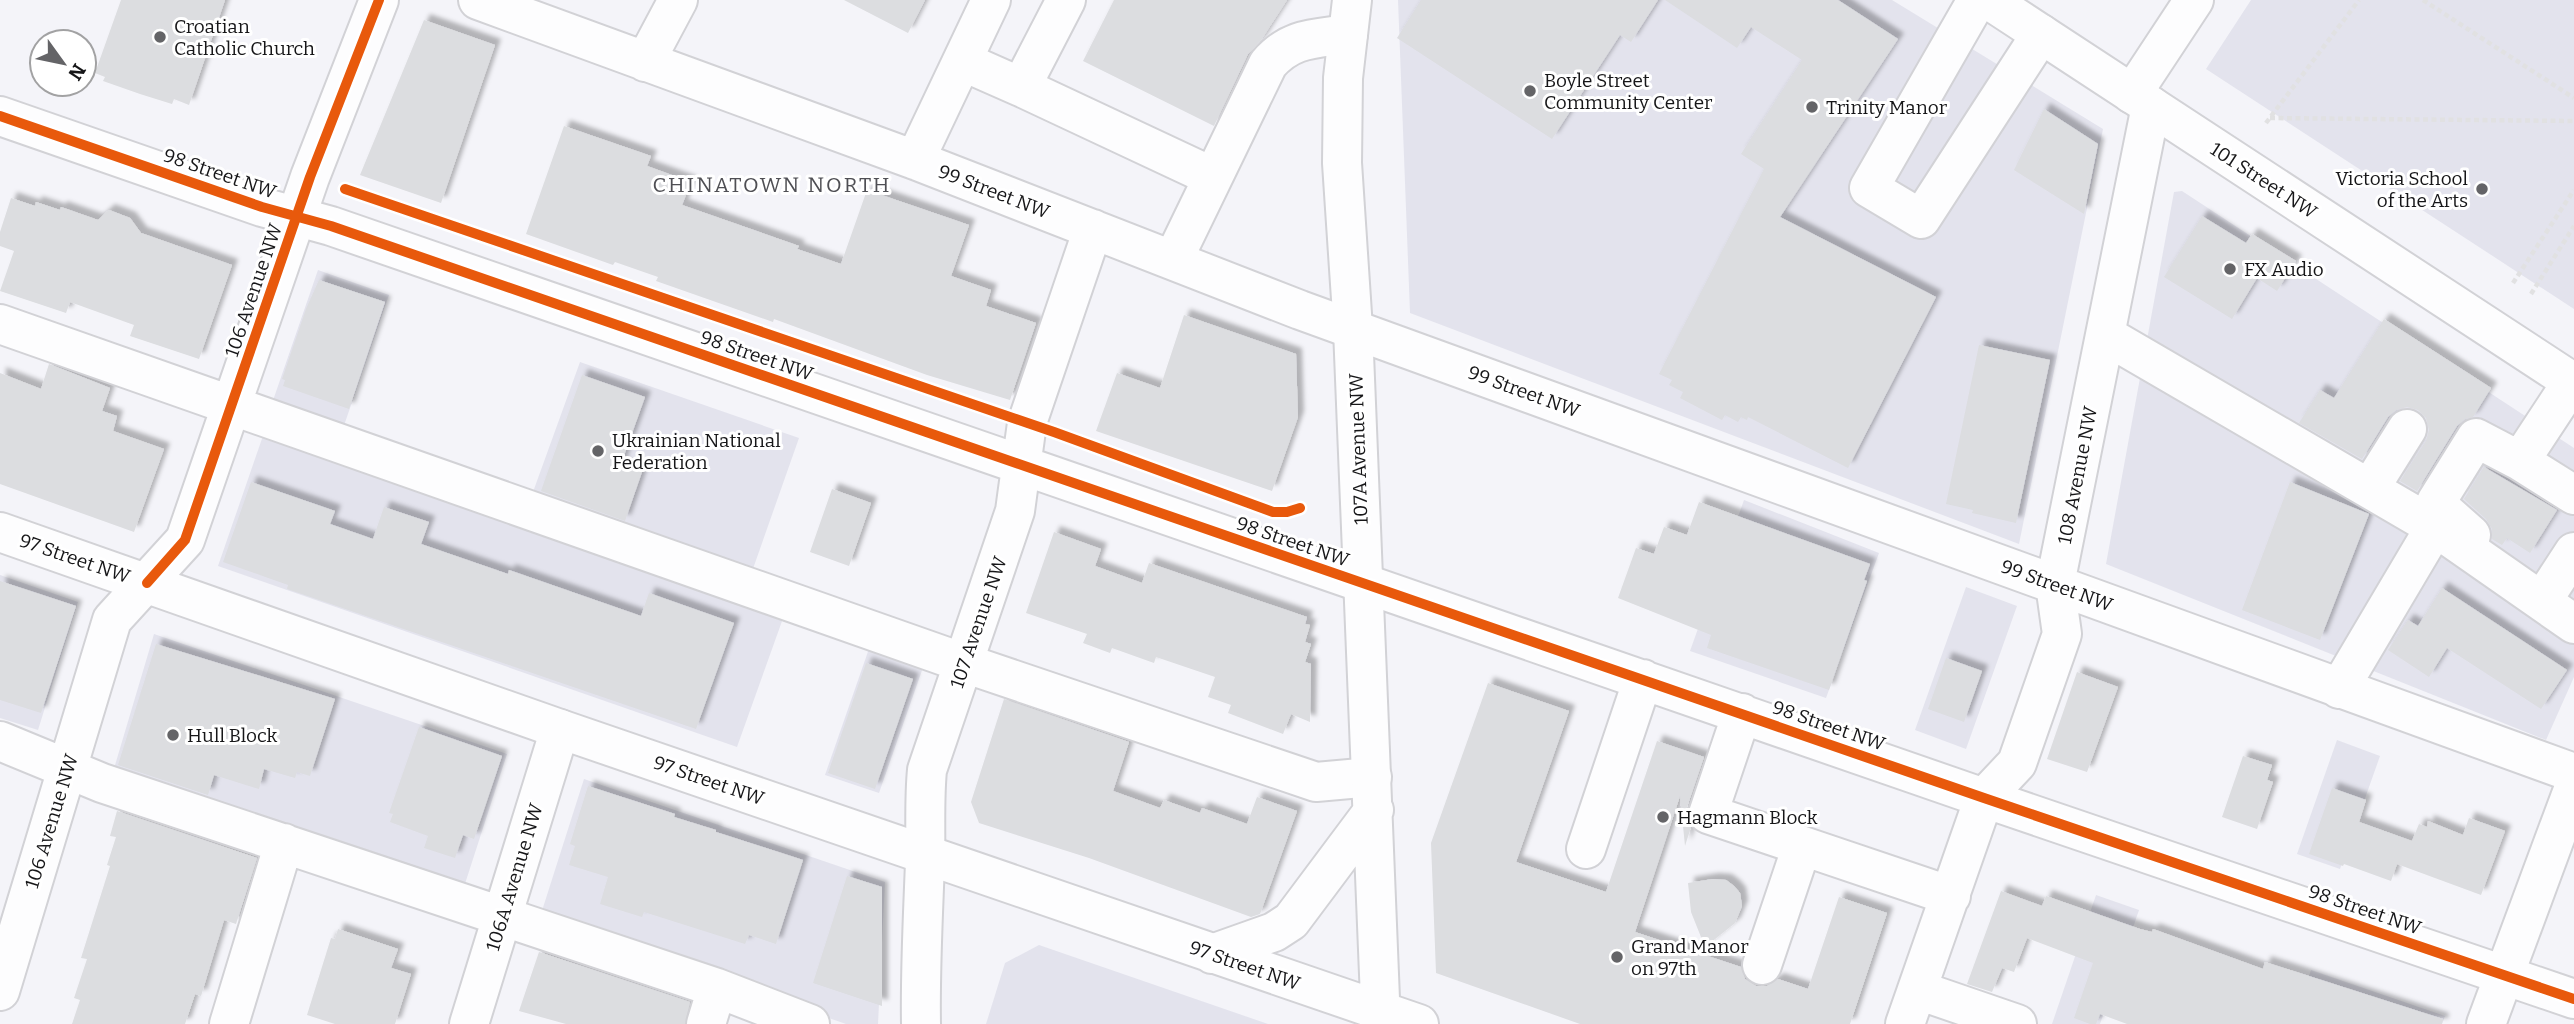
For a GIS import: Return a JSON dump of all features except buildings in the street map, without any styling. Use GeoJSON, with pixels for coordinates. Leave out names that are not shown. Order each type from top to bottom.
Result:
{"type":"FeatureCollection","features":[{"type":"Feature","properties":{"kind":"street","name":"106 Avenue NW"},"geometry":{"type":"LineString","coordinates":[[0,991],[111,620],[185,540],[297,216],[379,0]]}},
{"type":"Feature","properties":{"kind":"street","name":"99 Street NW"},"geometry":{"type":"LineString","coordinates":[[478,0],[915,160],[1353,329],[2339,689],[2573,788]]}},
{"type":"Feature","properties":{"kind":"street"},"geometry":{"type":"LineString","coordinates":[[645,62],[678,0]]}},
{"type":"Feature","properties":{"kind":"street"},"geometry":{"type":"LineString","coordinates":[[915,160],[991,0]]}},
{"type":"Feature","properties":{"kind":"street"},"geometry":{"type":"LineString","coordinates":[[1021,87],[1066,0]]}},
{"type":"Feature","properties":{"kind":"street"},"geometry":{"type":"LineString","coordinates":[[1977,0],[1869,188],[1921,219],[2041,34]]}},
{"type":"Feature","properties":{"kind":"street","name":"101 Street NW"},"geometry":{"type":"LineString","coordinates":[[1989,0],[2573,382]]}},
{"type":"Feature","properties":{"kind":"street","name":"108 Avenue NW"},"geometry":{"type":"LineString","coordinates":[[1911,1007],[1984,798],[2017,763],[2062,634],[2055,584],[2105,335],[2142,100],[2194,0]]}},
{"type":"Feature","properties":{"kind":"street"},"geometry":{"type":"LineString","coordinates":[[1173,260],[1259,82],[1279,51],[1350,17]]}},
{"type":"Feature","properties":{"kind":"street","name":"107A Avenue NW"},"geometry":{"type":"LineString","coordinates":[[1350,17],[1343,78],[1342,163],[1353,329],[1382,1018]]}},
{"type":"Feature","properties":{"kind":"street"},"geometry":{"type":"LineString","coordinates":[[962,61],[1213,177]]}},
{"type":"Feature","properties":{"kind":"street","name":"98 Street NW"},"geometry":{"type":"LineString","coordinates":[[0,117],[262,207],[331,226],[1984,798],[2574,999]]}},
{"type":"Feature","properties":{"kind":"street","name":"107 Avenue NW"},"geometry":{"type":"LineString","coordinates":[[921,1024],[925,853],[923,808],[927,771],[1015,510],[1027,423],[1093,229]]}},
{"type":"Feature","properties":{"kind":"street"},"geometry":{"type":"LineString","coordinates":[[0,324],[964,663],[1316,782],[1373,794],[1291,921],[1274,932],[1212,954]]}},
{"type":"Feature","properties":{"kind":"street"},"geometry":{"type":"LineString","coordinates":[[2105,335],[2435,527],[2574,624]]}},
{"type":"Feature","properties":{"kind":"street"},"geometry":{"type":"LineString","coordinates":[[2520,461],[2573,382]]}},
{"type":"Feature","properties":{"kind":"street"},"geometry":{"type":"LineString","coordinates":[[2370,488],[2407,429]]}},
{"type":"Feature","properties":{"kind":"street"},"geometry":{"type":"LineString","coordinates":[[2492,565],[2485,546],[2436,502],[2476,438],[2520,461],[2574,495]]}},
{"type":"Feature","properties":{"kind":"street"},"geometry":{"type":"LineString","coordinates":[[2339,689],[2435,527]]}},
{"type":"Feature","properties":{"kind":"street","name":"97 Street NW"},"geometry":{"type":"LineString","coordinates":[[0,532],[561,729],[925,853],[1212,954],[1382,1018],[1419,1024]]}},
{"type":"Feature","properties":{"kind":"street"},"geometry":{"type":"LineString","coordinates":[[2542,601],[2574,552]]}},
{"type":"Feature","properties":{"kind":"street"},"geometry":{"type":"LineString","coordinates":[[1586,849],[1643,679]]}},
{"type":"Feature","properties":{"kind":"street"},"geometry":{"type":"LineString","coordinates":[[1742,713],[1708,814],[1951,896]]}},
{"type":"Feature","properties":{"kind":"street","name":"106A Avenue NW"},"geometry":{"type":"LineString","coordinates":[[469,1024],[561,729]]}},
{"type":"Feature","properties":{"kind":"street"},"geometry":{"type":"LineString","coordinates":[[0,741],[102,783],[501,917],[711,1006],[810,1024]]}},
{"type":"Feature","properties":{"kind":"street"},"geometry":{"type":"LineString","coordinates":[[2486,1024],[2573,788]]}},
{"type":"Feature","properties":{"kind":"street"},"geometry":{"type":"LineString","coordinates":[[229,1024],[284,843]]}},
{"type":"Feature","properties":{"kind":"street"},"geometry":{"type":"LineString","coordinates":[[1762,965],[1802,846]]}},
{"type":"Feature","properties":{"kind":"street"},"geometry":{"type":"LineString","coordinates":[[1911,1007],[2017,1024]]}},
{"type":"Feature","properties":{"kind":"path"},"geometry":{"type":"LineString","coordinates":[[2359,0],[2268,121],[2574,121]]}},
{"type":"Feature","properties":{"kind":"path"},"geometry":{"type":"LineString","coordinates":[[2423,0],[2574,98]]}},
{"type":"Feature","properties":{"kind":"path"},"geometry":{"type":"LineString","coordinates":[[2513,283],[2574,190]]}},
{"type":"Feature","properties":{"kind":"path"},"geometry":{"type":"LineString","coordinates":[[2531,294],[2574,226]]}},
{"type":"Feature","properties":{"kind":"shaded area"},"geometry":{"type":"Polygon","coordinates":[[[1398,0],[1892,0],[2103,129],[2019,544],[1410,313],[1398,0]]]}},
{"type":"Feature","properties":{"kind":"shaded area","name":"Victoria School of the Arts"},"geometry":{"type":"Polygon","coordinates":[[[2251,0],[2574,0],[2574,309],[2206,69],[2251,0]]]}},
{"type":"Feature","properties":{"kind":"shaded area"},"geometry":{"type":"Polygon","coordinates":[[[2182,191],[2574,448],[2574,677],[2546,740],[2106,564],[2174,192],[2182,191]]]}},
{"type":"Feature","properties":{"kind":"shaded area"},"geometry":{"type":"Polygon","coordinates":[[[318,270],[389,295],[340,437],[269,412],[318,270]]]}},
{"type":"Feature","properties":{"kind":"shaded area"},"geometry":{"type":"Polygon","coordinates":[[[580,362],[799,438],[749,580],[529,503],[580,362]]]}},
{"type":"Feature","properties":{"kind":"shaded area"},"geometry":{"type":"Polygon","coordinates":[[[265,430],[786,610],[737,747],[218,566],[265,430]]]}},
{"type":"Feature","properties":{"kind":"shaded area"},"geometry":{"type":"Polygon","coordinates":[[[1744,500],[1879,553],[1826,698],[1690,651],[1744,500]]]}},
{"type":"Feature","properties":{"kind":"shaded area"},"geometry":{"type":"Polygon","coordinates":[[[0,575],[78,602],[38,730],[0,718],[0,575]]]}},
{"type":"Feature","properties":{"kind":"shaded area"},"geometry":{"type":"Polygon","coordinates":[[[1966,587],[2017,606],[1966,749],[1915,730],[1966,587]]]}},
{"type":"Feature","properties":{"kind":"shaded area"},"geometry":{"type":"Polygon","coordinates":[[[154,634],[507,754],[462,893],[110,782],[154,634]]]}},
{"type":"Feature","properties":{"kind":"shaded area"},"geometry":{"type":"Polygon","coordinates":[[[872,640],[926,659],[879,793],[825,775],[872,640]]]}},
{"type":"Feature","properties":{"kind":"shaded area"},"geometry":{"type":"Polygon","coordinates":[[[2337,740],[2380,756],[2340,869],[2297,854],[2337,740]]]}},
{"type":"Feature","properties":{"kind":"shaded area"},"geometry":{"type":"Polygon","coordinates":[[[584,779],[885,882],[878,1024],[846,1024],[540,917],[584,779]]]}},
{"type":"Feature","properties":{"kind":"shaded area"},"geometry":{"type":"Polygon","coordinates":[[[2096,895],[2139,910],[2100,1024],[2052,1024],[2096,895]]]}},
{"type":"Feature","properties":{"kind":"shaded area"},"geometry":{"type":"Polygon","coordinates":[[[1039,945],[1268,1024],[986,1024],[1005,963],[1039,945]]]}},
{"type":"Feature","properties":{"kind":"shaded area"},"geometry":{"type":"Polygon","coordinates":[[[2311,970],[2445,1016],[2442,1024],[2292,1024],[2311,970]]]}},
{"type":"Feature","properties":{"kind":"cycle path"},"geometry":{"type":"LineString","coordinates":[[147,583],[185,540],[310,177],[379,0]]}},
{"type":"Feature","properties":{"kind":"cycle path"},"geometry":{"type":"LineString","coordinates":[[0,116],[262,207],[331,226],[1984,798],[2574,999]]}},
{"type":"Feature","properties":{"kind":"cycle path"},"geometry":{"type":"LineString","coordinates":[[345,189],[1054,432],[1273,512],[1300,508]]}},
{"type":"Feature","properties":{"kind":"place","name":"Croatian Catholic Church"},"geometry":{"type":"Point","coordinates":[160,37]}},
{"type":"Feature","properties":{"kind":"place","name":"Boyle Street Community Center"},"geometry":{"type":"Point","coordinates":[1530,91]}},
{"type":"Feature","properties":{"kind":"place","name":"Trinity Manor"},"geometry":{"type":"Point","coordinates":[1812,107]}},
{"type":"Feature","properties":{"kind":"place","name":"Victoria School of the Arts"},"geometry":{"type":"Point","coordinates":[2482,189]}},
{"type":"Feature","properties":{"kind":"place","name":"FX Audio"},"geometry":{"type":"Point","coordinates":[2230,269]}},
{"type":"Feature","properties":{"kind":"place","name":"Ukrainian National Federation"},"geometry":{"type":"Point","coordinates":[598,451]}},
{"type":"Feature","properties":{"kind":"place","name":"Hull Block"},"geometry":{"type":"Point","coordinates":[173,735]}},
{"type":"Feature","properties":{"kind":"place","name":"Hagmann Block"},"geometry":{"type":"Point","coordinates":[1663,817]}},
{"type":"Feature","properties":{"kind":"place","name":"Grand Manor on 97th"},"geometry":{"type":"Point","coordinates":[1617,957]}},
{"type":"Feature","properties":{"kind":"district","name":"CHINATOWN NORTH"},"geometry":{"type":"Point","coordinates":[772,185]}}]}
